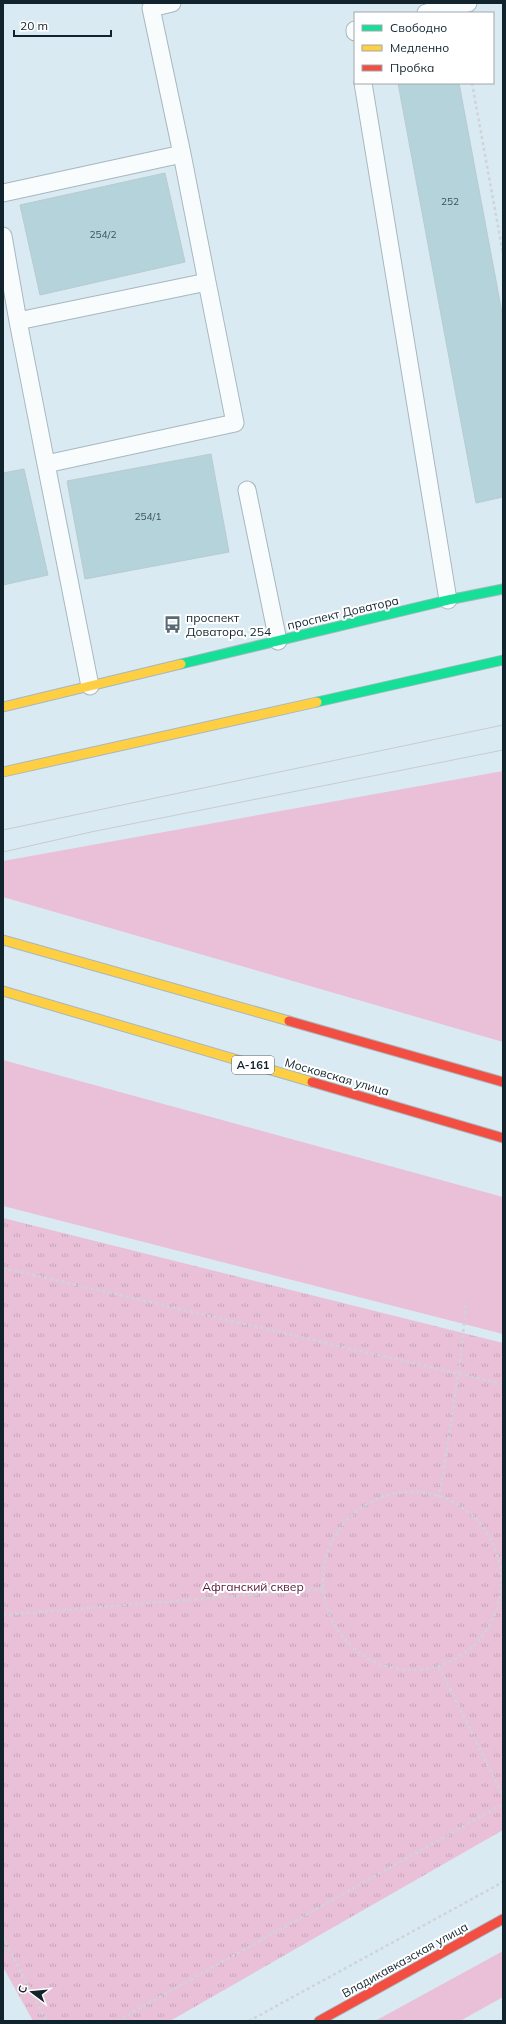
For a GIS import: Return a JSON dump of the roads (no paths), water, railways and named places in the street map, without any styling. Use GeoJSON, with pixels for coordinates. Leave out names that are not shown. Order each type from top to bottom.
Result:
{"type":"FeatureCollection","features":[{"type":"Feature","properties":{"kind":"main road","name":"проспект Доватора"},"geometry":{"type":"LineString","coordinates":[[3,707],[448,600],[503,589]]}},
{"type":"Feature","properties":{"kind":"main road"},"geometry":{"type":"LineString","coordinates":[[3,772],[503,660]]}},
{"type":"Feature","properties":{"kind":"main road"},"geometry":{"type":"LineString","coordinates":[[3,940],[503,1082]]}},
{"type":"Feature","properties":{"kind":"main road","name":"Московская улица"},"geometry":{"type":"LineString","coordinates":[[3,992],[503,1138]]}},
{"type":"Feature","properties":{"kind":"main road","name":"Владикавказская улица"},"geometry":{"type":"LineString","coordinates":[[319,2021],[503,1919]]}},
{"type":"Feature","properties":{"kind":"lane"},"geometry":{"type":"LineString","coordinates":[[46,464],[235,423],[182,154],[151,8],[172,3]]}},
{"type":"Feature","properties":{"kind":"lane"},"geometry":{"type":"LineString","coordinates":[[430,12],[468,3]]}},
{"type":"Feature","properties":{"kind":"lane"},"geometry":{"type":"LineString","coordinates":[[363,84],[448,600]]}},
{"type":"Feature","properties":{"kind":"lane"},"geometry":{"type":"LineString","coordinates":[[3,193],[182,154]]}},
{"type":"Feature","properties":{"kind":"lane"},"geometry":{"type":"LineString","coordinates":[[3,236],[18,321],[90,686]]}},
{"type":"Feature","properties":{"kind":"lane"},"geometry":{"type":"LineString","coordinates":[[18,321],[207,282]]}},
{"type":"Feature","properties":{"kind":"lane"},"geometry":{"type":"LineString","coordinates":[[248,490],[278,641]]}},
{"type":"Feature","properties":{"kind":"tram line"},"geometry":{"type":"LineString","coordinates":[[3,830],[503,725]]}},
{"type":"Feature","properties":{"kind":"tram line"},"geometry":{"type":"LineString","coordinates":[[3,852],[91,832],[503,750]]}},
{"type":"Feature","properties":{"kind":"place","name":"проспект Доватора, 254"},"geometry":{"type":"Point","coordinates":[173,625]}},
{"type":"Feature","properties":{"kind":"park label","name":"Афганский сквер"},"geometry":{"type":"Point","coordinates":[253,1587]}}]}
